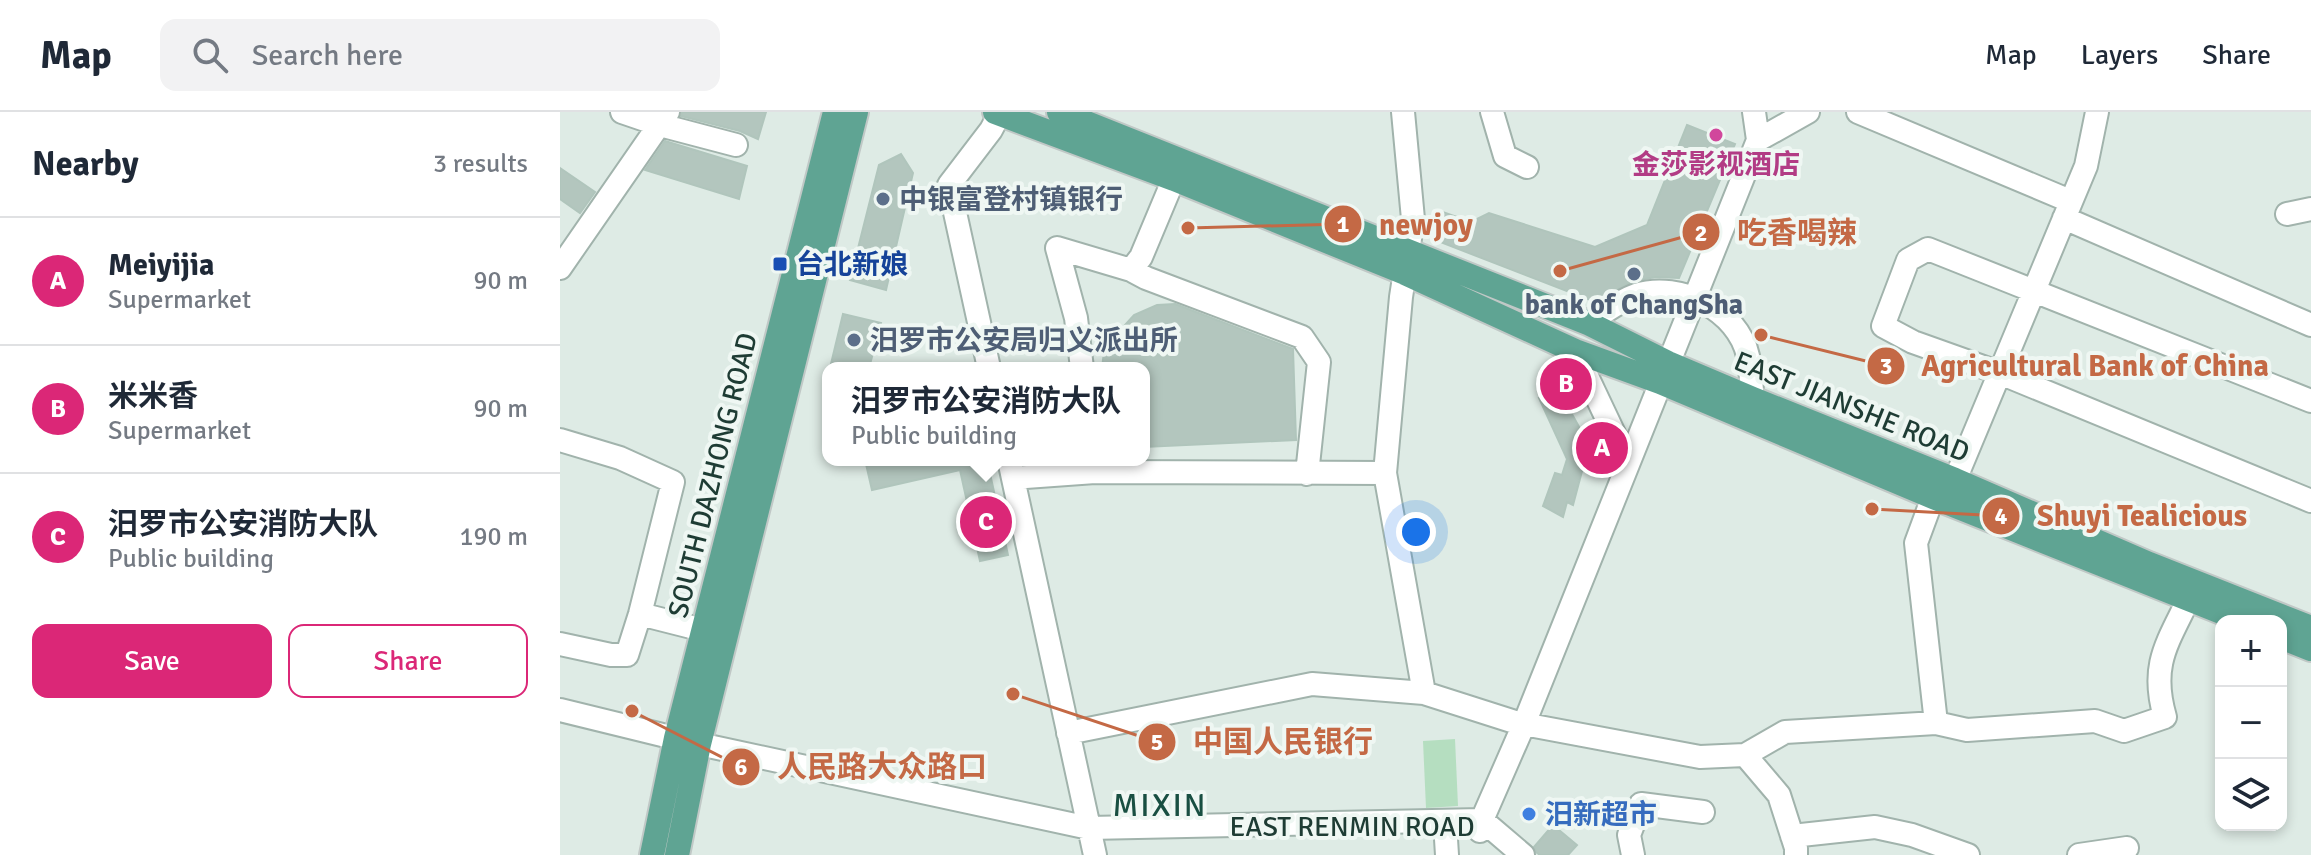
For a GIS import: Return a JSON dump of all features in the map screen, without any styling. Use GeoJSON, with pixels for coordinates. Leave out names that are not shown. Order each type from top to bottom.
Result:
{"type":"FeatureCollection","features":[{"type":"Feature","properties":{"kind":"main road","name":"EAST JIANSHE ROAD"},"geometry":{"type":"LineString","coordinates":[[1059,112],[1184,173]]}},
{"type":"Feature","properties":{"kind":"main road","name":"EAST JIANSHE ROAD"},"geometry":{"type":"LineString","coordinates":[[998,113],[1184,173],[1407,262],[1588,323],[1657,370],[1933,497],[2230,615]]}},
{"type":"Feature","properties":{"kind":"main road","name":"SOUTH DAZHONG ROAD"},"geometry":{"type":"LineString","coordinates":[[677,855],[686,746],[703,630],[845,117]]}},
{"type":"Feature","properties":{"kind":"main road","name":"SOUTH DAZHONG ROAD"},"geometry":{"type":"LineString","coordinates":[[652,855],[686,746],[829,231],[845,117]]}},
{"type":"Feature","properties":{"kind":"main road","name":"EAST JIANSHE ROAD"},"geometry":{"type":"LineString","coordinates":[[1407,262],[1575,351],[1657,370],[1753,399],[2311,628]]}},
{"type":"Feature","properties":{"kind":"main road"},"geometry":{"type":"LineString","coordinates":[[2287,639],[2311,649]]}},
{"type":"Feature","properties":{"kind":"street"},"geometry":{"type":"LineString","coordinates":[[622,112],[664,119],[736,145]]}},
{"type":"Feature","properties":{"kind":"street"},"geometry":{"type":"LineString","coordinates":[[1403,112],[1413,219],[1385,473],[1424,693]]}},
{"type":"Feature","properties":{"kind":"street"},"geometry":{"type":"LineString","coordinates":[[1492,112],[1505,156],[1527,167]]}},
{"type":"Feature","properties":{"kind":"street"},"geometry":{"type":"LineString","coordinates":[[1447,855],[1521,723],[1657,370],[1694,296],[1758,140],[1754,112]]}},
{"type":"Feature","properties":{"kind":"street"},"geometry":{"type":"LineString","coordinates":[[1758,140],[1808,112]]}},
{"type":"Feature","properties":{"kind":"street"},"geometry":{"type":"LineString","coordinates":[[1858,112],[2311,325]]}},
{"type":"Feature","properties":{"kind":"street"},"geometry":{"type":"LineString","coordinates":[[1955,480],[2086,166],[2097,112]]}},
{"type":"Feature","properties":{"kind":"street"},"geometry":{"type":"LineString","coordinates":[[988,362],[949,185],[991,130],[998,113]]}},
{"type":"Feature","properties":{"kind":"street"},"geometry":{"type":"LineString","coordinates":[[560,268],[647,139],[664,119]]}},
{"type":"Feature","properties":{"kind":"street"},"geometry":{"type":"LineString","coordinates":[[1138,274],[1141,257],[1184,173]]}},
{"type":"Feature","properties":{"kind":"street"},"geometry":{"type":"LineString","coordinates":[[949,185],[962,208],[999,362]]}},
{"type":"Feature","properties":{"kind":"street"},"geometry":{"type":"LineString","coordinates":[[2287,214],[2311,209]]}},
{"type":"Feature","properties":{"kind":"street"},"geometry":{"type":"LineString","coordinates":[[1081,362],[1076,318],[1057,248],[1138,274],[1302,337],[1319,362],[1307,474]]}},
{"type":"Feature","properties":{"kind":"street"},"geometry":{"type":"LineString","coordinates":[[2311,401],[1928,249],[1908,260],[1883,326],[1913,342],[2000,373],[2311,501]]}},
{"type":"Feature","properties":{"kind":"street"},"geometry":{"type":"LineString","coordinates":[[1588,323],[1635,295],[1659,292],[1694,296],[1736,329],[1748,355],[1753,399]]}},
{"type":"Feature","properties":{"kind":"street"},"geometry":{"type":"LineString","coordinates":[[1575,351],[1624,455]]}},
{"type":"Feature","properties":{"kind":"street"},"geometry":{"type":"LineString","coordinates":[[560,440],[620,458],[673,482],[627,655],[611,655],[560,644]]}},
{"type":"Feature","properties":{"kind":"street"},"geometry":{"type":"LineString","coordinates":[[1098,842],[1017,469],[1094,466],[1307,474],[1385,473]]}},
{"type":"Feature","properties":{"kind":"street"},"geometry":{"type":"LineString","coordinates":[[1933,497],[1916,543],[1936,723]]}},
{"type":"Feature","properties":{"kind":"street"},"geometry":{"type":"LineString","coordinates":[[1074,732],[1312,684],[1424,693],[1521,723],[1700,757],[1745,755],[1785,732],[1936,723],[1967,730],[2095,721],[2124,731],[2165,717],[2158,691],[2162,655],[2189,598]]}},
{"type":"Feature","properties":{"kind":"street"},"geometry":{"type":"LineString","coordinates":[[640,614],[703,630]]}},
{"type":"Feature","properties":{"kind":"street"},"geometry":{"type":"LineString","coordinates":[[560,710],[686,746]]}},
{"type":"Feature","properties":{"kind":"street"},"geometry":{"type":"LineString","coordinates":[[560,722],[686,746]]}},
{"type":"Feature","properties":{"kind":"street","name":"EAST RENMIN ROAD"},"geometry":{"type":"LineString","coordinates":[[686,746],[1098,842],[1465,826],[1523,855]]}},
{"type":"Feature","properties":{"kind":"street"},"geometry":{"type":"LineString","coordinates":[[1745,755],[1779,795],[1794,846],[1875,827],[1912,835],[1968,855]]}},
{"type":"Feature","properties":{"kind":"street"},"geometry":{"type":"LineString","coordinates":[[1633,855],[1629,835],[1641,804],[1703,812]]}},
{"type":"Feature","properties":{"kind":"street","name":"EAST RENMIN ROAD"},"geometry":{"type":"LineString","coordinates":[[1465,826],[1508,855]]}},
{"type":"Feature","properties":{"kind":"street"},"geometry":{"type":"LineString","coordinates":[[1807,855],[1806,843],[1900,838],[1900,855]]}},
{"type":"Feature","properties":{"kind":"street"},"geometry":{"type":"LineString","coordinates":[[2079,855],[2127,848]]}},
{"type":"Feature","properties":{"kind":"green space"},"geometry":{"type":"Polygon","coordinates":[[[1455,739],[1458,806],[1426,808],[1423,741],[1455,739]]]}},
{"type":"Feature","properties":{"kind":"building"},"geometry":{"type":"Polygon","coordinates":[[[682,112],[766,112],[758,139],[740,131],[681,116],[682,112]]]}},
{"type":"Feature","properties":{"kind":"building"},"geometry":{"type":"Polygon","coordinates":[[[1687,125],[1735,144],[1679,278],[1656,277],[1633,281],[1595,302],[1430,238],[1440,211],[1471,222],[1489,213],[1595,247],[1647,225],[1687,125]]]}},
{"type":"Feature","properties":{"kind":"building"},"geometry":{"type":"Polygon","coordinates":[[[665,141],[747,166],[739,199],[645,170],[665,141]]]}},
{"type":"Feature","properties":{"kind":"building"},"geometry":{"type":"Polygon","coordinates":[[[901,154],[913,173],[886,290],[850,280],[879,165],[901,154]]]}},
{"type":"Feature","properties":{"kind":"building"},"geometry":{"type":"Polygon","coordinates":[[[560,168],[595,192],[580,213],[560,199],[560,168]]]}},
{"type":"Feature","properties":{"kind":"building"},"geometry":{"type":"Polygon","coordinates":[[[1175,304],[1293,349],[1296,440],[1150,447],[1150,362],[1103,362],[1104,352],[1134,315],[1157,305],[1175,304]]]}},
{"type":"Feature","properties":{"kind":"building"},"geometry":{"type":"Polygon","coordinates":[[[843,314],[881,323],[871,362],[831,362],[843,314]]]}},
{"type":"Feature","properties":{"kind":"building"},"geometry":{"type":"Polygon","coordinates":[[[1557,387],[1589,445],[1573,505],[1567,502],[1563,517],[1543,506],[1555,473],[1562,475],[1567,459],[1539,398],[1547,395],[1545,391],[1557,387]]]}},
{"type":"Feature","properties":{"kind":"building"},"geometry":{"type":"Polygon","coordinates":[[[866,466],[988,466],[1008,555],[980,561],[960,470],[872,490],[866,466]]]}},
{"type":"Feature","properties":{"kind":"building"},"geometry":{"type":"Polygon","coordinates":[[[1553,825],[1577,845],[1568,855],[1540,855],[1536,852],[1534,847],[1553,825]]]}},
{"type":"Feature","properties":{"kind":"place","name":"金莎影视酒店"},"geometry":{"type":"Point","coordinates":[1716,135]}},
{"type":"Feature","properties":{"kind":"place","name":"中银富登村镇银行"},"geometry":{"type":"Point","coordinates":[883,199]}},
{"type":"Feature","properties":{"kind":"place","name":"newjoy"},"geometry":{"type":"Point","coordinates":[1188,228]}},
{"type":"Feature","properties":{"kind":"place","name":"台北新娘"},"geometry":{"type":"Point","coordinates":[780,264]}},
{"type":"Feature","properties":{"kind":"place","name":"吃香喝辣"},"geometry":{"type":"Point","coordinates":[1560,271]}},
{"type":"Feature","properties":{"kind":"place","name":"bank of ChangSha"},"geometry":{"type":"Point","coordinates":[1634,274]}},
{"type":"Feature","properties":{"kind":"place","name":"Agricultural Bank of China"},"geometry":{"type":"Point","coordinates":[1761,335]}},
{"type":"Feature","properties":{"kind":"place","name":"汨罗市公安局归义派出所"},"geometry":{"type":"Point","coordinates":[854,340]}},
{"type":"Feature","properties":{"kind":"place","name":"米米香"},"geometry":{"type":"Point","coordinates":[1566,384]}},
{"type":"Feature","properties":{"kind":"place","name":"Meiyijia"},"geometry":{"type":"Point","coordinates":[1602,448]}},
{"type":"Feature","properties":{"kind":"place","name":"Shuyi Tealicious"},"geometry":{"type":"Point","coordinates":[1872,509]}},
{"type":"Feature","properties":{"kind":"place","name":"汨罗市公安消防大队"},"geometry":{"type":"Point","coordinates":[986,522]}},
{"type":"Feature","properties":{"kind":"place","name":"中国人民银行"},"geometry":{"type":"Point","coordinates":[1013,694]}},
{"type":"Feature","properties":{"kind":"place","name":"人民路大众路口"},"geometry":{"type":"Point","coordinates":[632,711]}},
{"type":"Feature","properties":{"kind":"place","name":"汨新超市"},"geometry":{"type":"Point","coordinates":[1529,814]}},
{"type":"Feature","properties":{"kind":"district","name":"MIXIN"},"geometry":{"type":"Point","coordinates":[1160,805]}}]}
